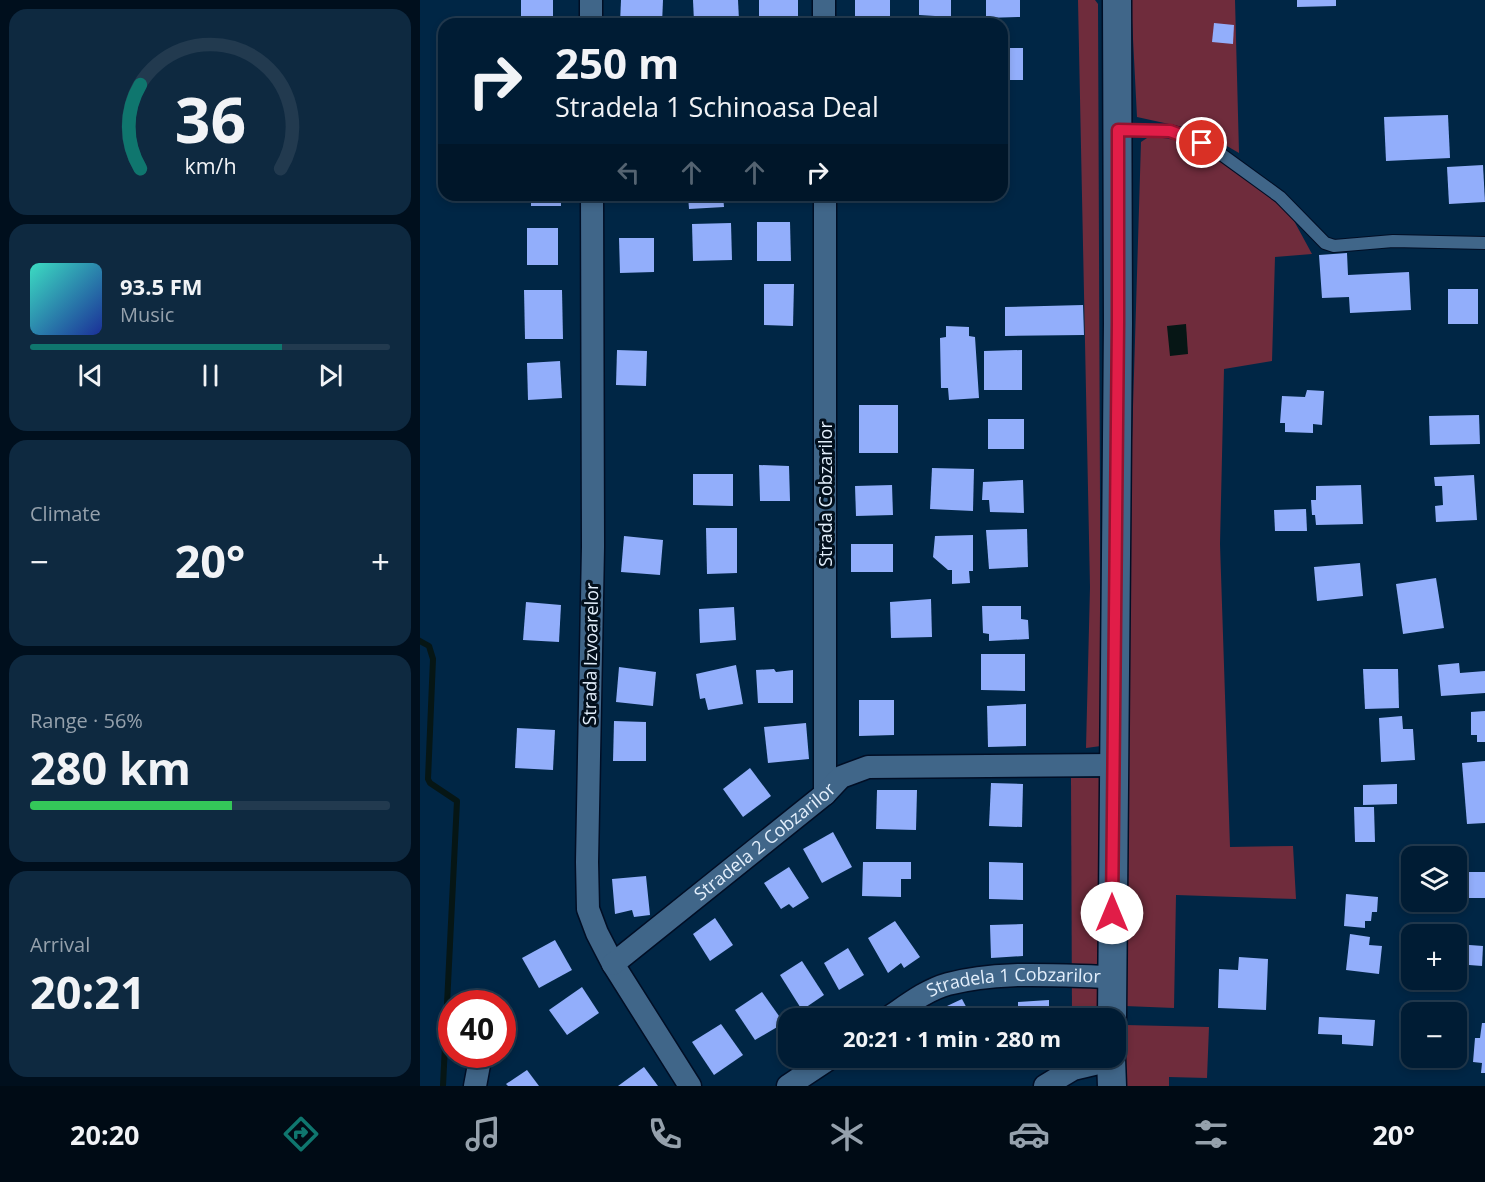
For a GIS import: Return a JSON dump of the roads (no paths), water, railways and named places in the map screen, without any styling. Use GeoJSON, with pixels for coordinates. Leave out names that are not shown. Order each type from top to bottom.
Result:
{"type":"FeatureCollection","features":[{"type":"Feature","properties":{"kind":"street"},"geometry":{"type":"LineString","coordinates":[[591,0],[591,18]]}},
{"type":"Feature","properties":{"kind":"street"},"geometry":{"type":"LineString","coordinates":[[824,0],[824,18]]}},
{"type":"Feature","properties":{"kind":"street"},"geometry":{"type":"LineString","coordinates":[[1112,7],[1118,130],[1112,1008]]}},
{"type":"Feature","properties":{"kind":"street","name":"Strada Izvoarelor"},"geometry":{"type":"LineString","coordinates":[[592,201],[593,547],[588,909],[613,964],[690,1086]]}},
{"type":"Feature","properties":{"kind":"street","name":"Strada Cobzarilor"},"geometry":{"type":"LineString","coordinates":[[825,201],[825,794]]}},
{"type":"Feature","properties":{"kind":"street","name":"Stradela 2 Cobzarilor"},"geometry":{"type":"LineString","coordinates":[[613,964],[825,794],[841,777],[868,767],[1114,765]]}},
{"type":"Feature","properties":{"kind":"street","name":"Stradela 1 Cobzarilor"},"geometry":{"type":"LineString","coordinates":[[904,1008],[946,984],[1006,976],[1113,977]]}},
{"type":"Feature","properties":{"kind":"street"},"geometry":{"type":"LineString","coordinates":[[475,1086],[478,1068]]}},
{"type":"Feature","properties":{"kind":"street"},"geometry":{"type":"LineString","coordinates":[[788,1086],[815,1068]]}},
{"type":"Feature","properties":{"kind":"street"},"geometry":{"type":"LineString","coordinates":[[1045,1086],[1073,1069],[1112,1068]]}},
{"type":"Feature","properties":{"kind":"lane"},"geometry":{"type":"LineString","coordinates":[[1118,130],[1170,131],[1190,137],[1215,149],[1280,197],[1325,243],[1334,246],[1393,241],[1485,243]]}},
{"type":"Feature","properties":{"kind":"waterway"},"geometry":{"type":"LineString","coordinates":[[420,641],[429,646],[433,659],[428,779],[430,783],[457,801],[443,1086]]}}]}
